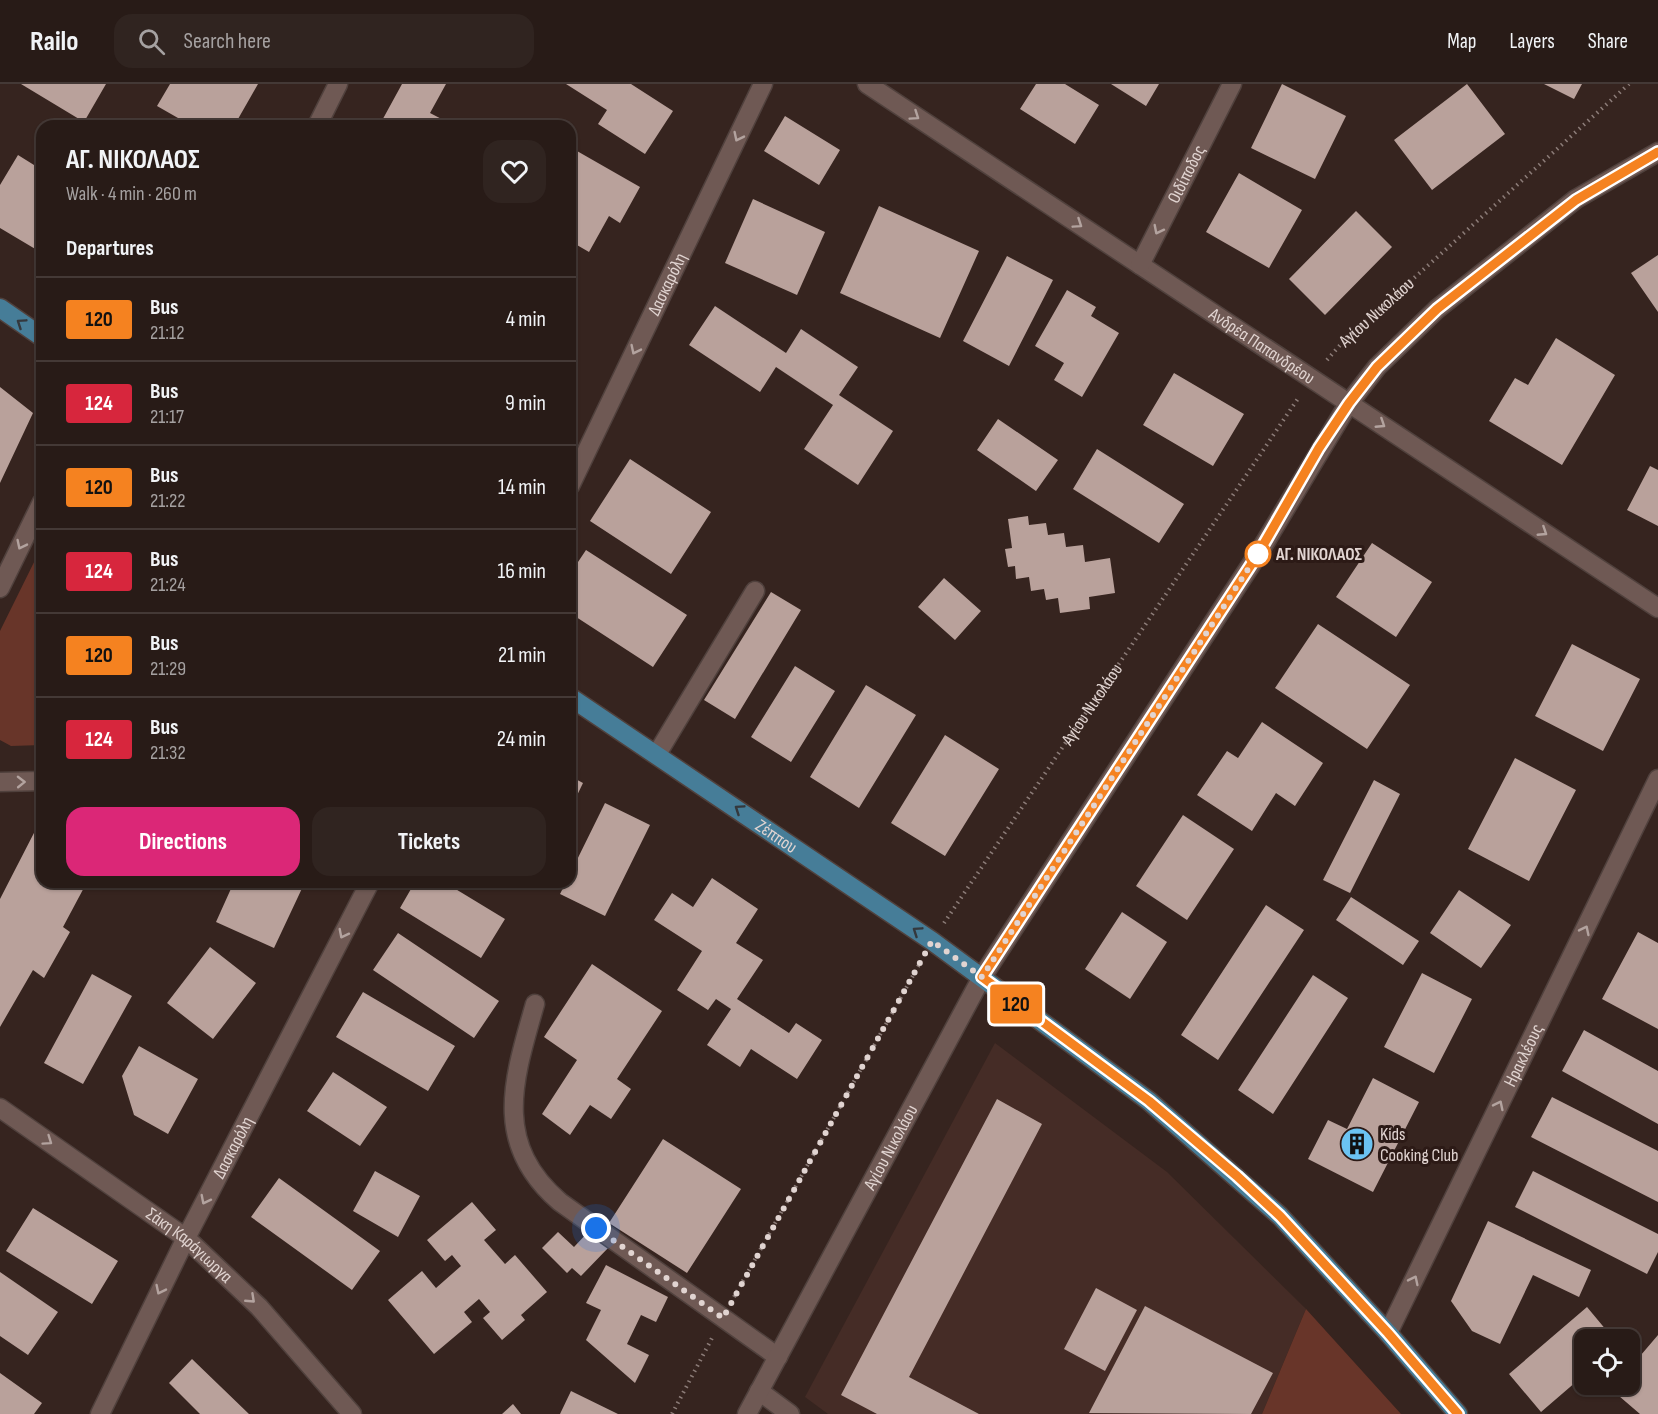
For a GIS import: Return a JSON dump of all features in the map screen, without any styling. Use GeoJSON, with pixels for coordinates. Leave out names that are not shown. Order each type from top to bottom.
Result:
{"type":"FeatureCollection","features":[{"type":"Feature","properties":{"kind":"main road"},"geometry":{"type":"LineString","coordinates":[[0,308],[36,333]]}},
{"type":"Feature","properties":{"kind":"main road","name":"Ζέππου"},"geometry":{"type":"LineString","coordinates":[[576,701],[932,941],[1149,1101],[1280,1216],[1388,1333],[1458,1414]]}},
{"type":"Feature","properties":{"kind":"street"},"geometry":{"type":"LineString","coordinates":[[320,120],[338,84]]}},
{"type":"Feature","properties":{"kind":"street","name":"Δασκαρόλη"},"geometry":{"type":"LineString","coordinates":[[576,474],[763,84]]}},
{"type":"Feature","properties":{"kind":"street","name":"Ανδρέα Παπανδρέου"},"geometry":{"type":"LineString","coordinates":[[867,84],[1658,608]]}},
{"type":"Feature","properties":{"kind":"street","name":"Οιδίποδος"},"geometry":{"type":"LineString","coordinates":[[1140,265],[1232,84]]}},
{"type":"Feature","properties":{"kind":"street","name":"Αγίου Νικολάου"},"geometry":{"type":"LineString","coordinates":[[747,1414],[982,977],[1258,554],[1349,403],[1377,367],[1437,309],[1576,200],[1658,152]]}},
{"type":"Feature","properties":{"kind":"street"},"geometry":{"type":"LineString","coordinates":[[0,588],[36,514]]}},
{"type":"Feature","properties":{"kind":"street"},"geometry":{"type":"LineString","coordinates":[[657,754],[755,591]]}},
{"type":"Feature","properties":{"kind":"street","name":"Ηρακλέους"},"geometry":{"type":"LineString","coordinates":[[1388,1333],[1658,779]]}},
{"type":"Feature","properties":{"kind":"street"},"geometry":{"type":"LineString","coordinates":[[0,782],[36,782]]}},
{"type":"Feature","properties":{"kind":"street","name":"Δασκαρόλη"},"geometry":{"type":"LineString","coordinates":[[100,1414],[186,1238],[367,888]]}},
{"type":"Feature","properties":{"kind":"street"},"geometry":{"type":"LineString","coordinates":[[535,1004],[515,1074],[511,1103],[522,1150],[535,1175],[548,1192],[560,1202],[778,1357]]}},
{"type":"Feature","properties":{"kind":"street","name":"Σάκη Καράγιωργα"},"geometry":{"type":"LineString","coordinates":[[0,1108],[186,1238],[259,1307],[352,1414]]}},
{"type":"Feature","properties":{"kind":"street"},"geometry":{"type":"LineString","coordinates":[[759,1391],[790,1414]]}},
{"type":"Feature","properties":{"kind":"path","name":"Αγίου Νικολάου"},"geometry":{"type":"LineString","coordinates":[[672,1414],[932,941],[1312,379],[1341,344],[1629,84]]}},
{"type":"Feature","properties":{"kind":"shaded area"},"geometry":{"type":"Polygon","coordinates":[[[36,558],[36,745],[11,746],[0,740],[0,631],[36,558]]]}},
{"type":"Feature","properties":{"kind":"shaded area"},"geometry":{"type":"Polygon","coordinates":[[[995,1043],[1167,1172],[1306,1309],[1262,1414],[828,1414],[805,1397],[995,1043]]]}},
{"type":"Feature","properties":{"kind":"shaded area"},"geometry":{"type":"Polygon","coordinates":[[[1306,1309],[1401,1414],[1262,1414],[1306,1309]]]}},
{"type":"Feature","properties":{"kind":"building"},"geometry":{"type":"Polygon","coordinates":[[[21,84],[106,84],[85,120],[81,120],[21,84]]]}},
{"type":"Feature","properties":{"kind":"building"},"geometry":{"type":"Polygon","coordinates":[[[170,84],[258,84],[237,120],[182,120],[157,106],[170,84]]]}},
{"type":"Feature","properties":{"kind":"building"},"geometry":{"type":"Polygon","coordinates":[[[402,84],[446,84],[430,113],[443,120],[382,120],[402,84]]]}},
{"type":"Feature","properties":{"kind":"building"},"geometry":{"type":"Polygon","coordinates":[[[566,84],[631,84],[673,111],[645,154],[598,124],[607,110],[566,84]]]}},
{"type":"Feature","properties":{"kind":"building"},"geometry":{"type":"Polygon","coordinates":[[[1036,84],[1065,84],[1099,105],[1075,144],[1020,109],[1036,84]]]}},
{"type":"Feature","properties":{"kind":"building"},"geometry":{"type":"Polygon","coordinates":[[[1111,84],[1159,84],[1146,106],[1111,84]]]}},
{"type":"Feature","properties":{"kind":"building"},"geometry":{"type":"Polygon","coordinates":[[[1282,84],[1346,116],[1315,179],[1251,148],[1282,84]]]}},
{"type":"Feature","properties":{"kind":"building"},"geometry":{"type":"Polygon","coordinates":[[[1467,84],[1505,134],[1432,190],[1394,140],[1467,84]]]}},
{"type":"Feature","properties":{"kind":"building"},"geometry":{"type":"Polygon","coordinates":[[[1544,84],[1582,84],[1574,99],[1544,84]]]}},
{"type":"Feature","properties":{"kind":"building"},"geometry":{"type":"Polygon","coordinates":[[[785,116],[840,150],[819,185],[764,151],[785,116]]]}},
{"type":"Feature","properties":{"kind":"building"},"geometry":{"type":"Polygon","coordinates":[[[576,150],[640,187],[620,223],[609,216],[589,252],[576,244],[576,150]]]}},
{"type":"Feature","properties":{"kind":"building"},"geometry":{"type":"Polygon","coordinates":[[[18,155],[36,166],[36,249],[0,228],[0,185],[18,155]]]}},
{"type":"Feature","properties":{"kind":"building"},"geometry":{"type":"Polygon","coordinates":[[[1239,173],[1302,210],[1269,268],[1206,232],[1239,173]]]}},
{"type":"Feature","properties":{"kind":"building"},"geometry":{"type":"Polygon","coordinates":[[[753,199],[825,232],[797,295],[725,263],[753,199]]]}},
{"type":"Feature","properties":{"kind":"building"},"geometry":{"type":"Polygon","coordinates":[[[879,206],[979,251],[940,338],[840,293],[879,206]]]}},
{"type":"Feature","properties":{"kind":"building"},"geometry":{"type":"Polygon","coordinates":[[[1356,211],[1392,247],[1325,315],[1289,279],[1356,211]]]}},
{"type":"Feature","properties":{"kind":"building"},"geometry":{"type":"Polygon","coordinates":[[[1658,255],[1658,312],[1631,273],[1658,255]]]}},
{"type":"Feature","properties":{"kind":"building"},"geometry":{"type":"Polygon","coordinates":[[[1007,256],[1053,280],[1009,366],[963,341],[1007,256]]]}},
{"type":"Feature","properties":{"kind":"building"},"geometry":{"type":"Polygon","coordinates":[[[1067,290],[1096,307],[1091,316],[1119,333],[1082,397],[1054,380],[1064,363],[1035,346],[1067,290]]]}},
{"type":"Feature","properties":{"kind":"building"},"geometry":{"type":"Polygon","coordinates":[[[715,306],[786,353],[801,329],[858,367],[839,395],[893,431],[858,485],[804,449],[833,405],[776,367],[760,392],[689,345],[715,306]]]}},
{"type":"Feature","properties":{"kind":"building"},"geometry":{"type":"Polygon","coordinates":[[[1556,338],[1615,375],[1562,465],[1489,421],[1515,378],[1528,385],[1556,338]]]}},
{"type":"Feature","properties":{"kind":"building"},"geometry":{"type":"Polygon","coordinates":[[[1174,373],[1244,414],[1213,466],[1143,425],[1174,373]]]}},
{"type":"Feature","properties":{"kind":"building"},"geometry":{"type":"Polygon","coordinates":[[[0,387],[33,413],[0,483],[0,387]]]}},
{"type":"Feature","properties":{"kind":"building"},"geometry":{"type":"Polygon","coordinates":[[[998,419],[1058,460],[1036,491],[977,450],[998,419]]]}},
{"type":"Feature","properties":{"kind":"building"},"geometry":{"type":"Polygon","coordinates":[[[1097,449],[1184,504],[1159,543],[1073,489],[1097,449]]]}},
{"type":"Feature","properties":{"kind":"building"},"geometry":{"type":"Polygon","coordinates":[[[630,459],[711,512],[671,574],[590,521],[630,459]]]}},
{"type":"Feature","properties":{"kind":"building"},"geometry":{"type":"Polygon","coordinates":[[[1650,466],[1658,470],[1658,526],[1627,510],[1650,466]]]}},
{"type":"Feature","properties":{"kind":"building"},"geometry":{"type":"Polygon","coordinates":[[[1028,516],[1029,525],[1046,523],[1048,535],[1064,533],[1066,547],[1083,545],[1085,562],[1110,558],[1115,593],[1089,597],[1090,609],[1060,613],[1058,598],[1046,600],[1044,589],[1031,591],[1029,577],[1016,579],[1015,566],[1008,567],[1005,549],[1012,548],[1008,519],[1028,516]]]}},
{"type":"Feature","properties":{"kind":"building"},"geometry":{"type":"Polygon","coordinates":[[[1372,543],[1432,582],[1396,637],[1336,597],[1372,543]]]}},
{"type":"Feature","properties":{"kind":"building"},"geometry":{"type":"Polygon","coordinates":[[[586,550],[687,615],[653,667],[576,617],[576,565],[586,550]]]}},
{"type":"Feature","properties":{"kind":"building"},"geometry":{"type":"Polygon","coordinates":[[[944,578],[981,611],[955,640],[918,607],[944,578]]]}},
{"type":"Feature","properties":{"kind":"building"},"geometry":{"type":"Polygon","coordinates":[[[771,592],[801,610],[735,719],[704,700],[771,592]]]}},
{"type":"Feature","properties":{"kind":"building"},"geometry":{"type":"Polygon","coordinates":[[[1318,624],[1410,685],[1367,749],[1275,688],[1318,624]]]}},
{"type":"Feature","properties":{"kind":"building"},"geometry":{"type":"Polygon","coordinates":[[[1572,644],[1640,679],[1603,751],[1535,716],[1572,644]]]}},
{"type":"Feature","properties":{"kind":"building"},"geometry":{"type":"Polygon","coordinates":[[[795,666],[835,691],[791,762],[751,737],[795,666]]]}},
{"type":"Feature","properties":{"kind":"building"},"geometry":{"type":"Polygon","coordinates":[[[866,685],[916,715],[859,808],[810,777],[866,685]]]}},
{"type":"Feature","properties":{"kind":"building"},"geometry":{"type":"Polygon","coordinates":[[[1262,722],[1323,763],[1295,806],[1276,793],[1252,831],[1197,795],[1227,751],[1238,758],[1262,722]]]}},
{"type":"Feature","properties":{"kind":"building"},"geometry":{"type":"Polygon","coordinates":[[[945,735],[999,769],[945,856],[891,823],[945,735]]]}},
{"type":"Feature","properties":{"kind":"building"},"geometry":{"type":"Polygon","coordinates":[[[1515,758],[1576,790],[1529,881],[1468,849],[1515,758]]]}},
{"type":"Feature","properties":{"kind":"building"},"geometry":{"type":"Polygon","coordinates":[[[576,779],[583,783],[576,798],[576,779]]]}},
{"type":"Feature","properties":{"kind":"building"},"geometry":{"type":"Polygon","coordinates":[[[1374,780],[1400,794],[1350,893],[1323,880],[1374,780]]]}},
{"type":"Feature","properties":{"kind":"building"},"geometry":{"type":"Polygon","coordinates":[[[605,803],[650,825],[605,916],[560,894],[563,888],[576,888],[576,862],[605,803]]]}},
{"type":"Feature","properties":{"kind":"building"},"geometry":{"type":"Polygon","coordinates":[[[1183,815],[1234,849],[1187,920],[1136,886],[1183,815]]]}},
{"type":"Feature","properties":{"kind":"building"},"geometry":{"type":"Polygon","coordinates":[[[36,829],[36,888],[84,888],[63,927],[70,932],[44,978],[33,970],[0,1027],[0,899],[36,829]]]}},
{"type":"Feature","properties":{"kind":"building"},"geometry":{"type":"Polygon","coordinates":[[[712,878],[758,909],[736,943],[763,960],[737,999],[789,1033],[796,1023],[822,1040],[797,1079],[751,1049],[740,1067],[707,1045],[731,1009],[716,999],[708,1010],[677,990],[702,951],[654,920],[672,893],[693,907],[712,878]]]}},
{"type":"Feature","properties":{"kind":"building"},"geometry":{"type":"Polygon","coordinates":[[[231,888],[302,888],[274,948],[216,922],[231,888]]]}},
{"type":"Feature","properties":{"kind":"building"},"geometry":{"type":"Polygon","coordinates":[[[412,888],[454,888],[505,919],[481,958],[400,908],[412,888]]]}},
{"type":"Feature","properties":{"kind":"building"},"geometry":{"type":"Polygon","coordinates":[[[1459,890],[1511,925],[1481,968],[1430,933],[1459,890]]]}},
{"type":"Feature","properties":{"kind":"building"},"geometry":{"type":"Polygon","coordinates":[[[1351,897],[1419,941],[1403,965],[1336,920],[1351,897]]]}},
{"type":"Feature","properties":{"kind":"building"},"geometry":{"type":"Polygon","coordinates":[[[1266,905],[1304,930],[1218,1060],[1181,1035],[1266,905]]]}},
{"type":"Feature","properties":{"kind":"building"},"geometry":{"type":"Polygon","coordinates":[[[1122,912],[1167,942],[1130,999],[1085,969],[1122,912]]]}},
{"type":"Feature","properties":{"kind":"building"},"geometry":{"type":"Polygon","coordinates":[[[1638,932],[1658,943],[1658,1029],[1602,999],[1638,932]]]}},
{"type":"Feature","properties":{"kind":"building"},"geometry":{"type":"Polygon","coordinates":[[[398,933],[499,1001],[474,1038],[373,970],[398,933]]]}},
{"type":"Feature","properties":{"kind":"building"},"geometry":{"type":"Polygon","coordinates":[[[210,947],[256,983],[213,1039],[167,1003],[210,947]]]}},
{"type":"Feature","properties":{"kind":"building"},"geometry":{"type":"Polygon","coordinates":[[[592,964],[662,1011],[617,1079],[631,1089],[611,1119],[590,1105],[570,1135],[542,1114],[577,1060],[544,1037],[592,964]]]}},
{"type":"Feature","properties":{"kind":"building"},"geometry":{"type":"Polygon","coordinates":[[[1422,973],[1472,999],[1434,1073],[1384,1047],[1422,973]]]}},
{"type":"Feature","properties":{"kind":"building"},"geometry":{"type":"Polygon","coordinates":[[[92,974],[132,996],[83,1084],[44,1063],[92,974]]]}},
{"type":"Feature","properties":{"kind":"building"},"geometry":{"type":"Polygon","coordinates":[[[1313,975],[1348,998],[1273,1114],[1238,1090],[1313,975]]]}},
{"type":"Feature","properties":{"kind":"building"},"geometry":{"type":"Polygon","coordinates":[[[363,992],[455,1046],[428,1091],[336,1037],[363,992]]]}},
{"type":"Feature","properties":{"kind":"building"},"geometry":{"type":"Polygon","coordinates":[[[1584,1030],[1658,1071],[1658,1124],[1562,1071],[1584,1030]]]}},
{"type":"Feature","properties":{"kind":"building"},"geometry":{"type":"Polygon","coordinates":[[[139,1046],[198,1079],[168,1134],[134,1115],[122,1076],[139,1046]]]}},
{"type":"Feature","properties":{"kind":"building"},"geometry":{"type":"Polygon","coordinates":[[[333,1072],[387,1107],[360,1146],[307,1111],[333,1072]]]}},
{"type":"Feature","properties":{"kind":"building","name":"Kids Cooking Club"},"geometry":{"type":"Polygon","coordinates":[[[1373,1078],[1419,1102],[1373,1192],[1308,1159],[1328,1120],[1347,1129],[1373,1078]]]}},
{"type":"Feature","properties":{"kind":"building"},"geometry":{"type":"Polygon","coordinates":[[[1552,1097],[1658,1151],[1658,1202],[1531,1137],[1552,1097]]]}},
{"type":"Feature","properties":{"kind":"building"},"geometry":{"type":"Polygon","coordinates":[[[997,1099],[1042,1124],[909,1377],[979,1414],[877,1414],[841,1395],[997,1099]]]}},
{"type":"Feature","properties":{"kind":"building"},"geometry":{"type":"Polygon","coordinates":[[[663,1139],[741,1189],[687,1273],[609,1223],[663,1139]]]}},
{"type":"Feature","properties":{"kind":"building"},"geometry":{"type":"Polygon","coordinates":[[[375,1171],[420,1196],[398,1237],[353,1211],[375,1171]]]}},
{"type":"Feature","properties":{"kind":"building"},"geometry":{"type":"Polygon","coordinates":[[[1533,1171],[1658,1234],[1658,1252],[1647,1274],[1515,1207],[1533,1171]]]}},
{"type":"Feature","properties":{"kind":"building"},"geometry":{"type":"Polygon","coordinates":[[[279,1178],[380,1251],[352,1290],[251,1217],[279,1178]]]}},
{"type":"Feature","properties":{"kind":"building"},"geometry":{"type":"Polygon","coordinates":[[[472,1202],[496,1230],[484,1240],[505,1264],[515,1255],[547,1292],[521,1315],[525,1320],[502,1340],[483,1318],[490,1312],[479,1299],[464,1312],[472,1322],[434,1354],[388,1300],[422,1271],[436,1288],[461,1266],[452,1255],[445,1261],[427,1240],[472,1202]]]}},
{"type":"Feature","properties":{"kind":"building"},"geometry":{"type":"Polygon","coordinates":[[[33,1208],[118,1261],[92,1304],[6,1251],[33,1208]]]}},
{"type":"Feature","properties":{"kind":"building"},"geometry":{"type":"Polygon","coordinates":[[[1488,1221],[1591,1270],[1579,1297],[1533,1275],[1500,1344],[1472,1331],[1451,1301],[1488,1221]]]}},
{"type":"Feature","properties":{"kind":"building"},"geometry":{"type":"Polygon","coordinates":[[[591,1229],[609,1247],[581,1276],[572,1268],[567,1273],[542,1248],[558,1232],[574,1247],[591,1229]]]}},
{"type":"Feature","properties":{"kind":"building"},"geometry":{"type":"Polygon","coordinates":[[[606,1265],[668,1297],[656,1322],[641,1315],[627,1344],[649,1355],[635,1383],[586,1340],[601,1310],[586,1303],[606,1265]]]}},
{"type":"Feature","properties":{"kind":"building"},"geometry":{"type":"Polygon","coordinates":[[[0,1272],[58,1312],[28,1355],[0,1336],[0,1272]]]}},
{"type":"Feature","properties":{"kind":"building"},"geometry":{"type":"Polygon","coordinates":[[[1096,1288],[1137,1310],[1105,1371],[1064,1349],[1096,1288]]]}},
{"type":"Feature","properties":{"kind":"building"},"geometry":{"type":"Polygon","coordinates":[[[1145,1306],[1273,1373],[1251,1414],[1089,1413],[1145,1306]]]}},
{"type":"Feature","properties":{"kind":"building"},"geometry":{"type":"Polygon","coordinates":[[[1587,1307],[1605,1329],[1574,1329],[1574,1384],[1541,1412],[1509,1374],[1587,1307]]]}},
{"type":"Feature","properties":{"kind":"building"},"geometry":{"type":"Polygon","coordinates":[[[1658,1335],[1658,1414],[1640,1414],[1618,1395],[1640,1395],[1640,1356],[1658,1335]]]}},
{"type":"Feature","properties":{"kind":"building"},"geometry":{"type":"Polygon","coordinates":[[[192,1359],[249,1414],[200,1414],[169,1383],[192,1359]]]}},
{"type":"Feature","properties":{"kind":"building"},"geometry":{"type":"Polygon","coordinates":[[[0,1373],[42,1403],[34,1414],[0,1414],[0,1373]]]}},
{"type":"Feature","properties":{"kind":"building"},"geometry":{"type":"Polygon","coordinates":[[[571,1391],[618,1414],[560,1414],[571,1391]]]}},
{"type":"Feature","properties":{"kind":"building"},"geometry":{"type":"Polygon","coordinates":[[[513,1404],[521,1414],[502,1414],[513,1404]]]}},
{"type":"Feature","properties":{"kind":"bus line","name":"120"},"geometry":{"type":"LineString","coordinates":[[1458,1414],[1388,1333],[1280,1216],[1237,1176],[1149,1101],[982,977],[1258,554],[1319,448],[1349,403],[1377,367],[1437,309],[1576,200],[1658,152]]}},
{"type":"Feature","properties":{"kind":"place","name":"ΑΓ. ΝΙΚΟΛΑΟΣ"},"geometry":{"type":"Point","coordinates":[1258,554]}},
{"type":"Feature","properties":{"kind":"place","name":"Kids Cooking Club"},"geometry":{"type":"Point","coordinates":[1357,1144]}},
{"type":"Feature","properties":{"kind":"route"},"geometry":{"type":"LineString","coordinates":[[596,1228],[723,1318],[932,941],[982,977],[1258,554]]}}]}
